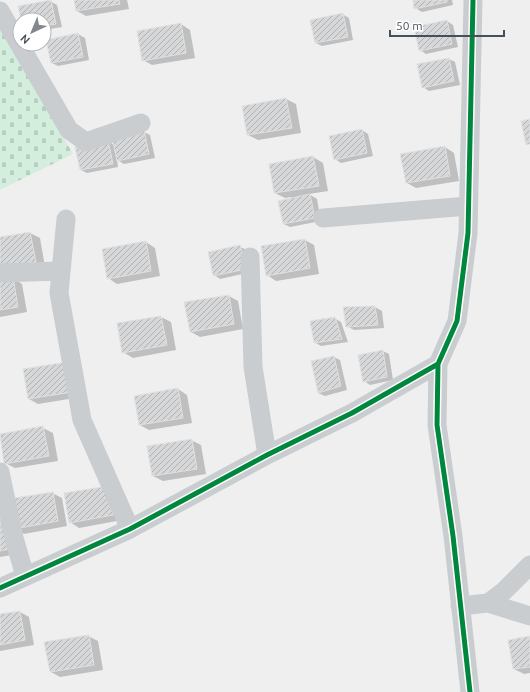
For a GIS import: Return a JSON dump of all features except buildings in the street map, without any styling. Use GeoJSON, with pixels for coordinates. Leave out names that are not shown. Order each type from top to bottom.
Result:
{"type":"FeatureCollection","features":[{"type":"Feature","properties":{"kind":"street"},"geometry":{"type":"LineString","coordinates":[[470,692],[453,536],[436,425],[438,364],[457,321],[468,233],[473,0]]}},
{"type":"Feature","properties":{"kind":"street"},"geometry":{"type":"LineString","coordinates":[[0,11],[69,130],[86,142],[141,123]]}},
{"type":"Feature","properties":{"kind":"street"},"geometry":{"type":"LineString","coordinates":[[324,218],[468,206]]}},
{"type":"Feature","properties":{"kind":"street"},"geometry":{"type":"LineString","coordinates":[[66,219],[58,293],[82,420],[130,529]]}},
{"type":"Feature","properties":{"kind":"street"},"geometry":{"type":"LineString","coordinates":[[250,257],[253,367],[266,455]]}},
{"type":"Feature","properties":{"kind":"street"},"geometry":{"type":"LineString","coordinates":[[0,273],[60,271]]}},
{"type":"Feature","properties":{"kind":"street"},"geometry":{"type":"LineString","coordinates":[[0,588],[130,529],[266,455],[352,413],[438,364]]}},
{"type":"Feature","properties":{"kind":"street"},"geometry":{"type":"LineString","coordinates":[[0,472],[14,538],[25,576]]}},
{"type":"Feature","properties":{"kind":"street"},"geometry":{"type":"LineString","coordinates":[[488,603],[504,591],[530,565]]}},
{"type":"Feature","properties":{"kind":"street"},"geometry":{"type":"LineString","coordinates":[[460,606],[488,603],[530,616]]}},
{"type":"Feature","properties":{"kind":"green space"},"geometry":{"type":"Polygon","coordinates":[[[0,26],[12,47],[12,52],[15,52],[73,154],[0,190],[0,26]]]}},
{"type":"Feature","properties":{"kind":"cycle path"},"geometry":{"type":"LineString","coordinates":[[0,588],[130,529],[267,455],[352,413],[438,364],[457,321],[468,233],[473,0]]}},
{"type":"Feature","properties":{"kind":"cycle path"},"geometry":{"type":"LineString","coordinates":[[438,364],[437,425],[453,536],[470,692]]}}]}
